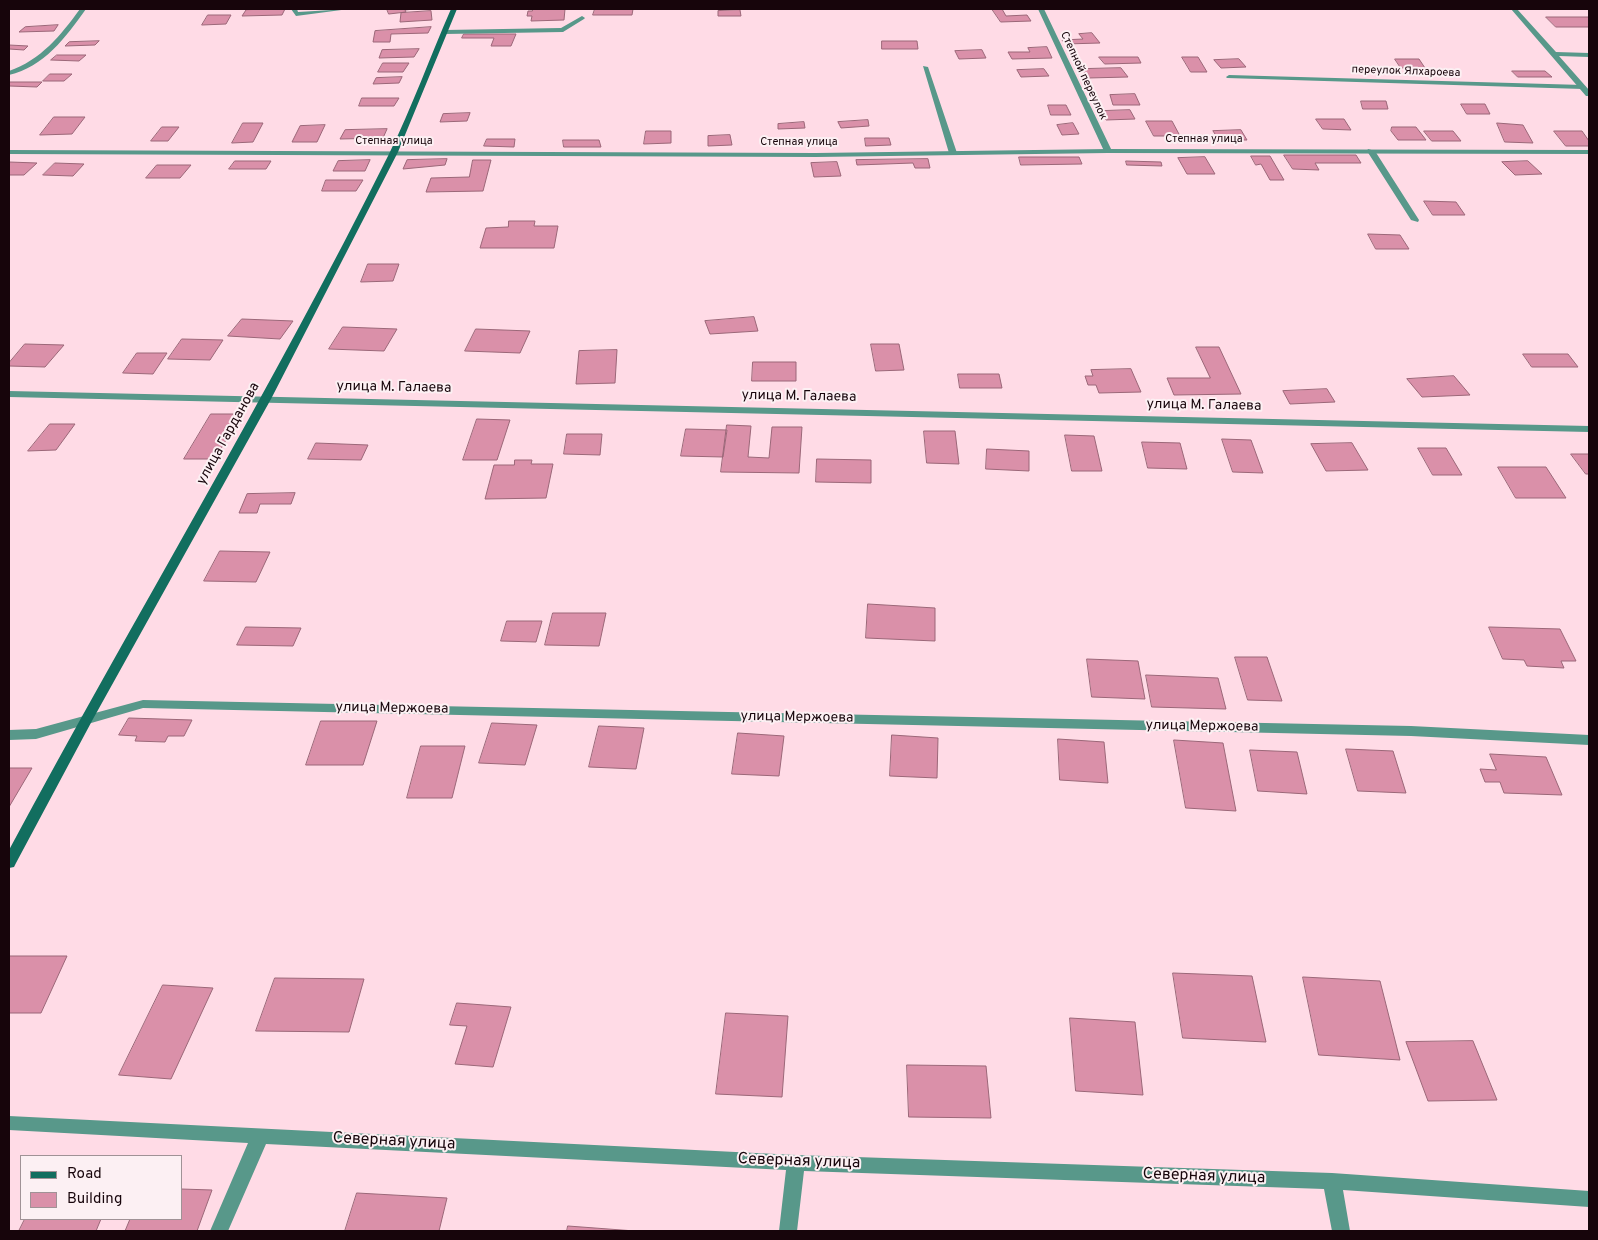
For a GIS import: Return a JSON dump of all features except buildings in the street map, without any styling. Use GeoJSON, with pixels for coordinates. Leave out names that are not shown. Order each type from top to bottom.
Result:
{"type":"FeatureCollection","features":[{"type":"Feature","properties":{"kind":"street"},"geometry":{"type":"LineString","coordinates":[[9,73],[29,66],[45,53],[59,40],[83,9]]}},
{"type":"Feature","properties":{"kind":"street","name":"улица Гарданова"},"geometry":{"type":"LineString","coordinates":[[9,863],[86,719],[266,399],[394,152],[454,9]]}},
{"type":"Feature","properties":{"kind":"street"},"geometry":{"type":"LineString","coordinates":[[1514,9],[1589,94]]}},
{"type":"Feature","properties":{"kind":"street"},"geometry":{"type":"LineString","coordinates":[[1554,54],[1589,55]]}},
{"type":"Feature","properties":{"kind":"street","name":"Степная улица"},"geometry":{"type":"LineString","coordinates":[[9,152],[300,154],[394,152],[612,154],[1108,151],[1589,152]]}},
{"type":"Feature","properties":{"kind":"street","name":"улица М. Галаева"},"geometry":{"type":"LineString","coordinates":[[9,394],[1589,429]]}},
{"type":"Feature","properties":{"kind":"street","name":"улица Мержоева"},"geometry":{"type":"LineString","coordinates":[[9,735],[36,734],[142,704],[1401,731],[1589,740]]}},
{"type":"Feature","properties":{"kind":"street","name":"Северная улица"},"geometry":{"type":"LineString","coordinates":[[9,1123],[796,1163],[1332,1182],[1589,1199]]}},
{"type":"Feature","properties":{"kind":"street"},"geometry":{"type":"LineString","coordinates":[[219,1231],[260,1136]]}},
{"type":"Feature","properties":{"kind":"street"},"geometry":{"type":"LineString","coordinates":[[788,1231],[796,1163]]}},
{"type":"Feature","properties":{"kind":"street"},"geometry":{"type":"LineString","coordinates":[[1332,1182],[1341,1231]]}},
{"type":"Feature","properties":{"kind":"lane"},"geometry":{"type":"LineString","coordinates":[[294,9],[296,14],[346,9]]}},
{"type":"Feature","properties":{"kind":"lane","name":"Степной переулок"},"geometry":{"type":"LineString","coordinates":[[1041,9],[1108,151]]}},
{"type":"Feature","properties":{"kind":"lane"},"geometry":{"type":"LineString","coordinates":[[444,32],[563,30],[582,18]]}},
{"type":"Feature","properties":{"kind":"lane"},"geometry":{"type":"LineString","coordinates":[[925,67],[953,153]]}},
{"type":"Feature","properties":{"kind":"lane","name":"переулок Ялхароева"},"geometry":{"type":"LineString","coordinates":[[1228,76],[1583,87]]}},
{"type":"Feature","properties":{"kind":"lane"},"geometry":{"type":"LineString","coordinates":[[1371,151],[1416,220]]}}]}
